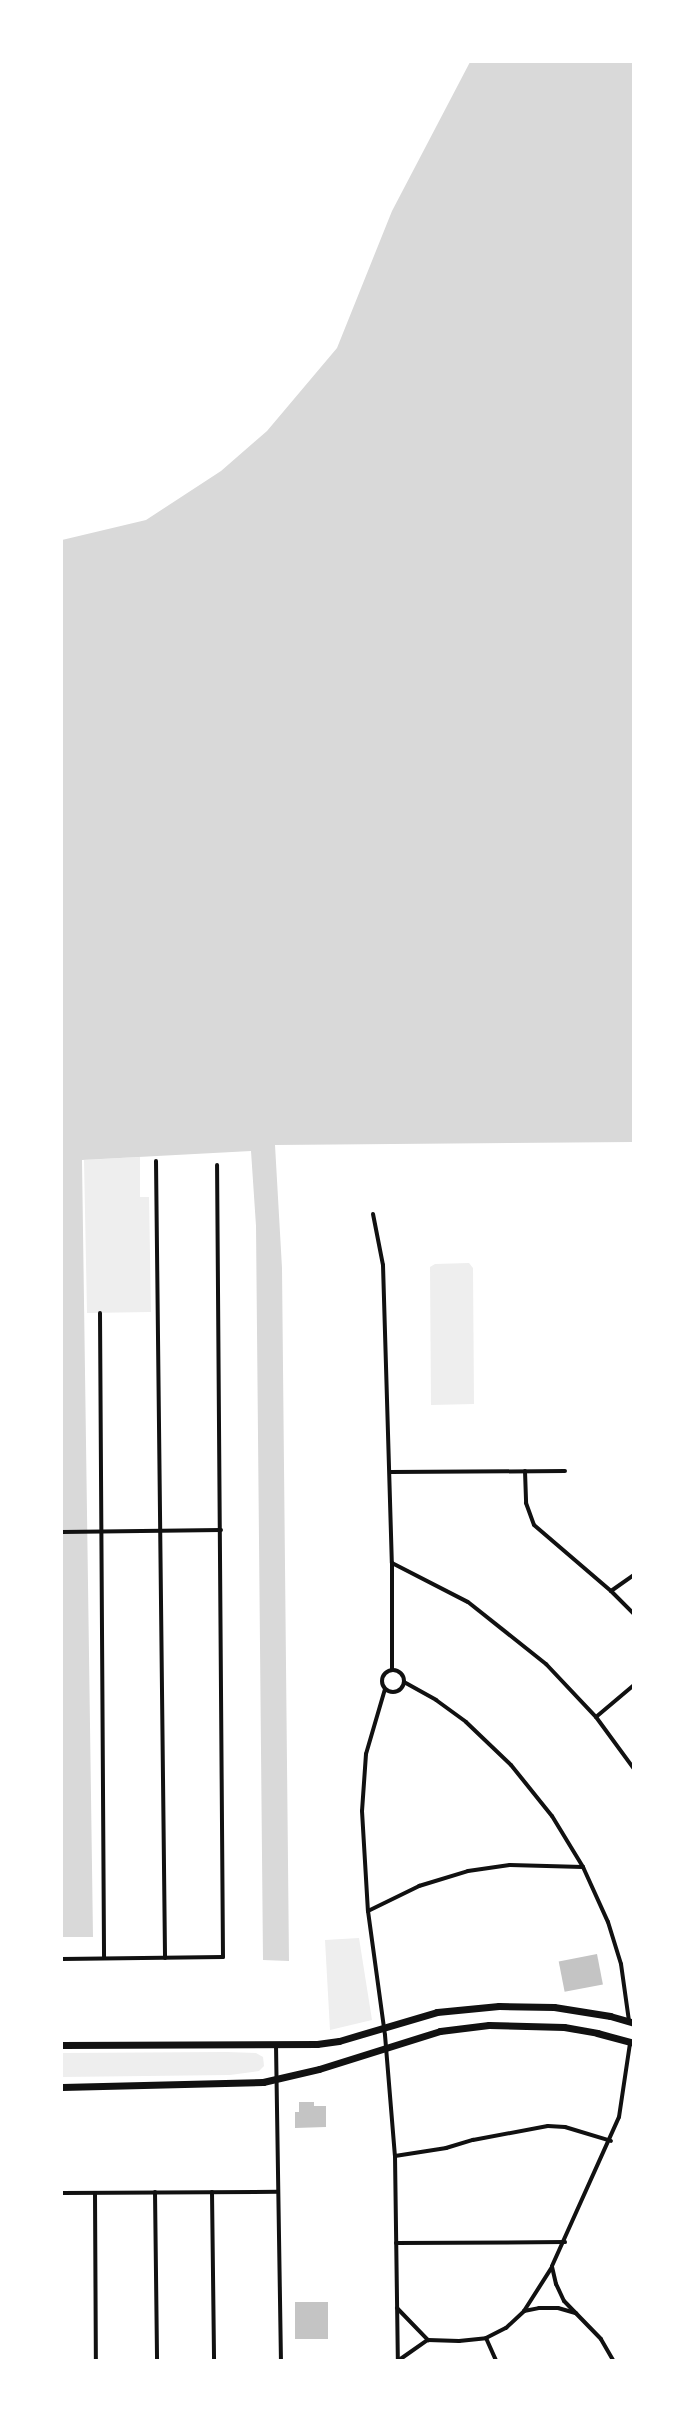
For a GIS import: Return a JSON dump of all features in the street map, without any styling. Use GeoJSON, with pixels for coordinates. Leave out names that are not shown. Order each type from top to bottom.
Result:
{"type":"FeatureCollection","features":[{"type":"Feature","properties":{"kind":"highway"},"geometry":{"type":"LineString","coordinates":[[62,2045],[329,2043],[437,2012],[499,2006],[554,2007],[631,2022]]}},
{"type":"Feature","properties":{"kind":"highway"},"geometry":{"type":"LineString","coordinates":[[62,2087],[250,2083],[277,2080],[440,2031],[489,2025],[564,2027],[632,2043]]}},
{"type":"Feature","properties":{"kind":"street"},"geometry":{"type":"LineString","coordinates":[[156,1161],[165,1958]]}},
{"type":"Feature","properties":{"kind":"street"},"geometry":{"type":"LineString","coordinates":[[62,1959],[223,1958],[218,1165]]}},
{"type":"Feature","properties":{"kind":"street"},"geometry":{"type":"LineString","coordinates":[[373,1214],[383,1265],[390,1472],[392,1669]]}},
{"type":"Feature","properties":{"kind":"street"},"geometry":{"type":"LineString","coordinates":[[100,1313],[104,1958]]}},
{"type":"Feature","properties":{"kind":"street"},"geometry":{"type":"LineString","coordinates":[[525,1471],[526,1503],[534,1525],[611,1591],[633,1614]]}},
{"type":"Feature","properties":{"kind":"street"},"geometry":{"type":"LineString","coordinates":[[390,1472],[564,1471]]}},
{"type":"Feature","properties":{"kind":"street"},"geometry":{"type":"LineString","coordinates":[[62,1532],[221,1530]]}},
{"type":"Feature","properties":{"kind":"street"},"geometry":{"type":"LineString","coordinates":[[392,1563],[468,1602],[546,1664],[596,1717],[633,1769]]}},
{"type":"Feature","properties":{"kind":"street"},"geometry":{"type":"LineString","coordinates":[[611,1591],[633,1575]]}},
{"type":"Feature","properties":{"kind":"street"},"geometry":{"type":"LineString","coordinates":[[392,1669],[401,1673],[404,1682],[455,1713],[500,1754],[546,1807],[583,1867],[602,1907],[617,1948],[631,2022]]}},
{"type":"Feature","properties":{"kind":"street"},"geometry":{"type":"LineString","coordinates":[[392,1669],[382,1675],[381,1682],[385,1689],[395,1692],[404,1682]]}},
{"type":"Feature","properties":{"kind":"street"},"geometry":{"type":"LineString","coordinates":[[596,1717],[633,1685]]}},
{"type":"Feature","properties":{"kind":"street"},"geometry":{"type":"LineString","coordinates":[[385,1689],[366,1754],[362,1811],[368,1911],[384,2027],[395,2157],[399,2361]]}},
{"type":"Feature","properties":{"kind":"street"},"geometry":{"type":"LineString","coordinates":[[368,1911],[419,1886],[468,1871],[510,1865],[583,1867]]}},
{"type":"Feature","properties":{"kind":"street"},"geometry":{"type":"LineString","coordinates":[[399,2361],[428,2340],[459,2341],[486,2338],[506,2328],[524,2311],[565,2242],[611,2141],[622,2104],[632,2043]]}},
{"type":"Feature","properties":{"kind":"street"},"geometry":{"type":"LineString","coordinates":[[276,2044],[281,2361]]}},
{"type":"Feature","properties":{"kind":"street"},"geometry":{"type":"LineString","coordinates":[[395,2157],[548,2126],[565,2127],[611,2141]]}},
{"type":"Feature","properties":{"kind":"street"},"geometry":{"type":"LineString","coordinates":[[155,2192],[157,2361]]}},
{"type":"Feature","properties":{"kind":"street"},"geometry":{"type":"LineString","coordinates":[[213,2192],[214,2361]]}},
{"type":"Feature","properties":{"kind":"street"},"geometry":{"type":"LineString","coordinates":[[62,2193],[278,2192]]}},
{"type":"Feature","properties":{"kind":"street"},"geometry":{"type":"LineString","coordinates":[[95,2193],[96,2361]]}},
{"type":"Feature","properties":{"kind":"street"},"geometry":{"type":"LineString","coordinates":[[396,2243],[565,2242]]}},
{"type":"Feature","properties":{"kind":"street"},"geometry":{"type":"LineString","coordinates":[[552,2266],[556,2284],[564,2301],[601,2338],[613,2361]]}},
{"type":"Feature","properties":{"kind":"street"},"geometry":{"type":"LineString","coordinates":[[397,2308],[428,2340]]}},
{"type":"Feature","properties":{"kind":"street"},"geometry":{"type":"LineString","coordinates":[[524,2311],[558,2308],[576,2313]]}},
{"type":"Feature","properties":{"kind":"street"},"geometry":{"type":"LineString","coordinates":[[486,2338],[496,2361]]}},
{"type":"Feature","properties":{"kind":"shaded area"},"geometry":{"type":"Polygon","coordinates":[[[470,62],[633,62],[633,1142],[275,1145],[282,1268],[289,1961],[263,1960],[256,1226],[251,1151],[82,1160],[93,1937],[62,1937],[62,540],[146,520],[221,471],[267,431],[337,348],[392,211],[470,62]]]}},
{"type":"Feature","properties":{"kind":"shaded area"},"geometry":{"type":"Polygon","coordinates":[[[140,1157],[140,1197],[149,1197],[151,1312],[87,1313],[84,1160],[140,1157]]]}},
{"type":"Feature","properties":{"kind":"shaded area"},"geometry":{"type":"Polygon","coordinates":[[[469,1263],[473,1268],[474,1404],[431,1405],[430,1267],[435,1264],[469,1263]]]}},
{"type":"Feature","properties":{"kind":"shaded area"},"geometry":{"type":"Polygon","coordinates":[[[359,1938],[372,2020],[330,2030],[325,1940],[359,1938]]]}},
{"type":"Feature","properties":{"kind":"shaded area"},"geometry":{"type":"Polygon","coordinates":[[[62,2053],[256,2053],[263,2057],[264,2066],[259,2071],[230,2075],[62,2077],[62,2053]]]}},
{"type":"Feature","properties":{"kind":"building"},"geometry":{"type":"Polygon","coordinates":[[[597,1954],[603,1984],[565,1992],[559,1961],[597,1954]]]}},
{"type":"Feature","properties":{"kind":"building"},"geometry":{"type":"Polygon","coordinates":[[[299,2102],[314,2102],[314,2106],[326,2106],[326,2127],[295,2128],[295,2112],[299,2112],[299,2102]]]}},
{"type":"Feature","properties":{"kind":"building"},"geometry":{"type":"Polygon","coordinates":[[[295,2302],[328,2302],[328,2339],[295,2339],[295,2302]]]}}]}
